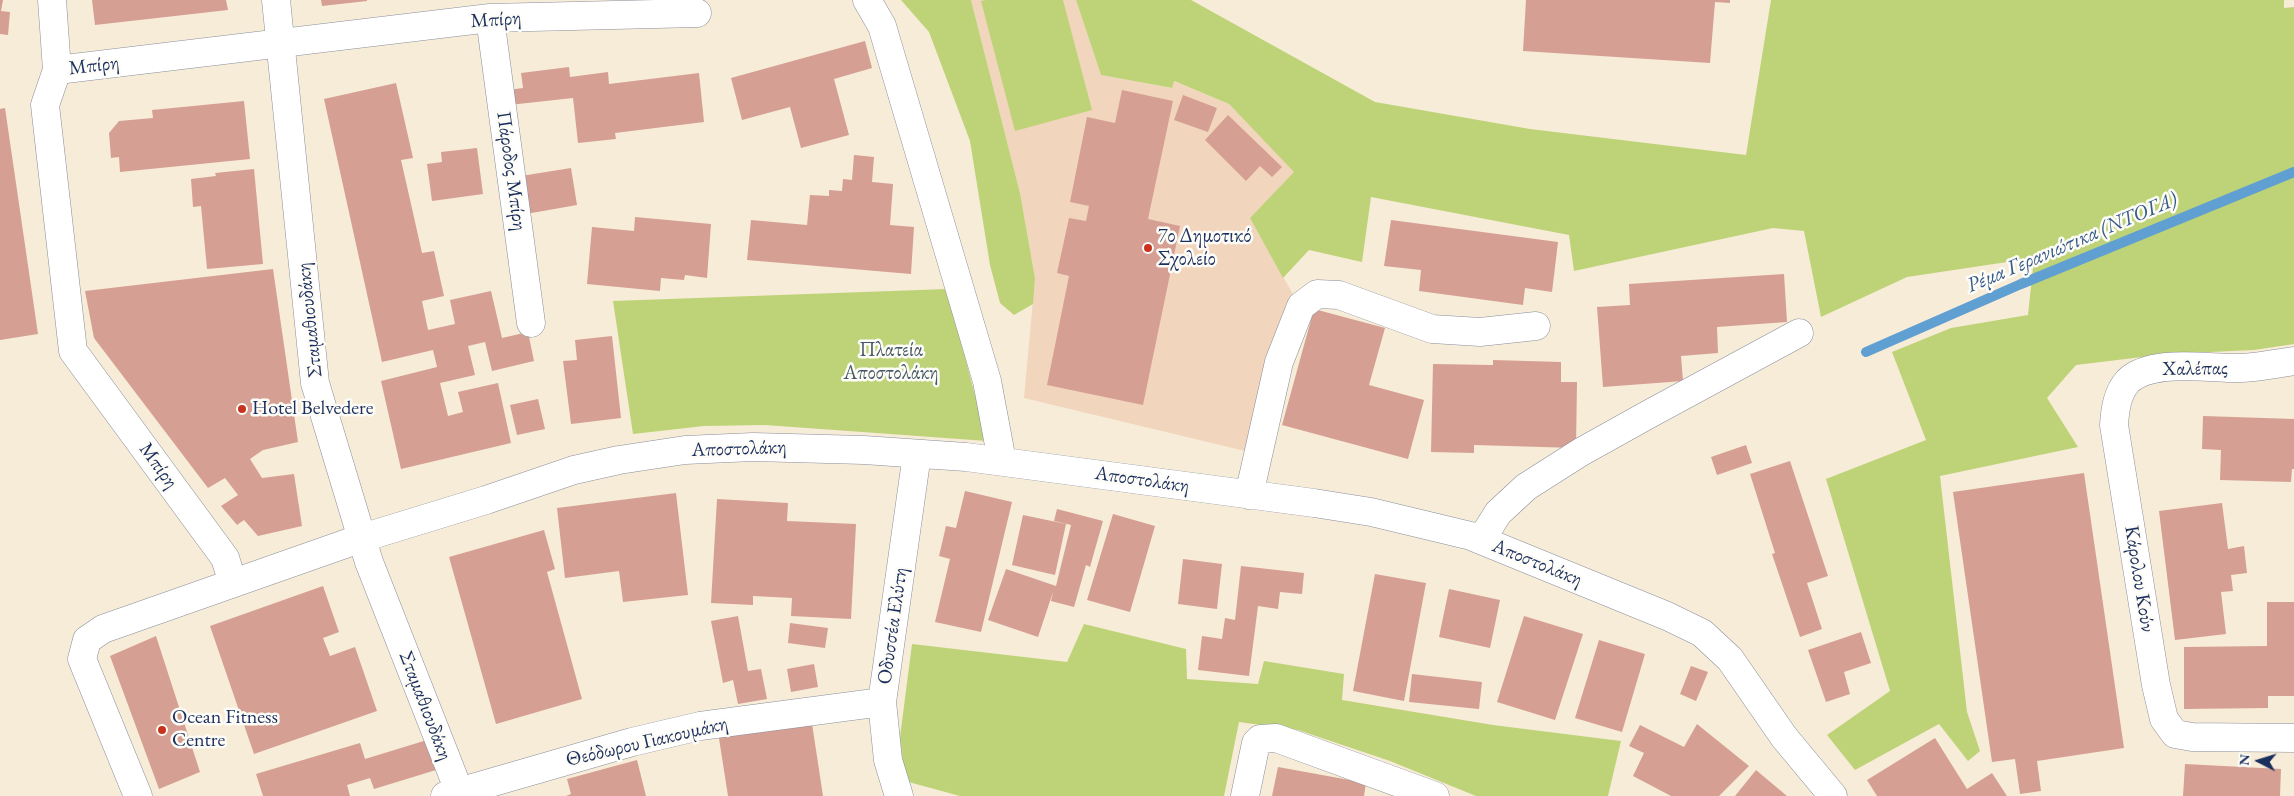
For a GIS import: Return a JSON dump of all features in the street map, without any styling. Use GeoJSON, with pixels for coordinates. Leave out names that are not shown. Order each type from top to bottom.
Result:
{"type":"FeatureCollection","features":[{"type":"Feature","properties":{"kind":"street"},"geometry":{"type":"LineString","coordinates":[[52,0],[57,70]]}},
{"type":"Feature","properties":{"kind":"street","name":"Σταμαθιουδάκη"},"geometry":{"type":"LineString","coordinates":[[276,0],[315,383],[362,538],[455,794]]}},
{"type":"Feature","properties":{"kind":"street"},"geometry":{"type":"LineString","coordinates":[[867,0],[882,26],[987,381],[1002,461]]}},
{"type":"Feature","properties":{"kind":"street","name":"Μπίρη"},"geometry":{"type":"LineString","coordinates":[[233,583],[225,558],[73,350],[45,105],[57,70],[490,18],[697,12]]}},
{"type":"Feature","properties":{"kind":"street","name":"Πάροδος Μπίρη"},"geometry":{"type":"LineString","coordinates":[[490,18],[531,323]]}},
{"type":"Feature","properties":{"kind":"street"},"geometry":{"type":"LineString","coordinates":[[1249,495],[1279,362],[1301,306],[1317,294],[1339,295],[1432,329],[1480,332],[1536,326]]}},
{"type":"Feature","properties":{"kind":"street"},"geometry":{"type":"LineString","coordinates":[[1481,540],[1498,513],[1526,487],[1581,452],[1651,412],[1799,333]]}},
{"type":"Feature","properties":{"kind":"street","name":"Χαλέπας"},"geometry":{"type":"LineString","coordinates":[[2116,439],[2115,413],[2121,391],[2128,382],[2147,371],[2172,367],[2242,368],[2294,361]]}},
{"type":"Feature","properties":{"kind":"street","name":"Κάρολου Κούν"},"geometry":{"type":"LineString","coordinates":[[2116,439],[2156,684],[2164,719],[2175,734],[2192,738],[2294,738]]}},
{"type":"Feature","properties":{"kind":"street","name":"Αποστολάκη"},"geometry":{"type":"LineString","coordinates":[[138,796],[82,659],[87,640],[103,629],[362,538],[486,500],[574,470],[634,457],[685,450],[753,447],[827,448],[1002,461],[1371,512],[1445,529],[1481,540],[1590,584],[1702,634],[1730,660],[1784,737],[1833,796]]}},
{"type":"Feature","properties":{"kind":"street","name":"Οδυσσέα Ελύτη"},"geometry":{"type":"LineString","coordinates":[[899,796],[888,760],[882,702],[917,454]]}},
{"type":"Feature","properties":{"kind":"street","name":"Θεόδωρου Γιακουμάκη"},"geometry":{"type":"LineString","coordinates":[[455,794],[632,742],[700,726],[882,702]]}},
{"type":"Feature","properties":{"kind":"street"},"geometry":{"type":"LineString","coordinates":[[1245,796],[1256,743],[1260,739],[1276,738],[1434,796]]}},
{"type":"Feature","properties":{"kind":"shaded area","name":"7ο Δημοτικό Σχολείο"},"geometry":{"type":"Polygon","coordinates":[[[971,0],[1076,0],[1101,75],[1171,88],[1173,81],[1229,104],[1295,172],[1250,218],[1294,296],[1245,451],[1024,398],[1035,278],[1020,193],[971,0]]]}},
{"type":"Feature","properties":{"kind":"green space"},"geometry":{"type":"Polygon","coordinates":[[[901,0],[971,0],[1020,193],[1035,278],[1033,304],[1014,315],[1000,303],[990,265],[970,141],[929,32],[901,0]]]}},
{"type":"Feature","properties":{"kind":"green space"},"geometry":{"type":"Polygon","coordinates":[[[1063,0],[1092,110],[1015,131],[981,1],[1063,0]]]}},
{"type":"Feature","properties":{"kind":"green space"},"geometry":{"type":"Polygon","coordinates":[[[1076,0],[1191,0],[1375,102],[1530,129],[1746,155],[1771,0],[2284,0],[2284,8],[2294,7],[2294,344],[2254,350],[2167,354],[2076,365],[2047,398],[2078,447],[1940,476],[1967,712],[1980,751],[1968,761],[1939,724],[1855,770],[1827,735],[1890,691],[1826,479],[1926,440],[1892,352],[1951,328],[2028,315],[2034,258],[1907,277],[1821,317],[1804,231],[1773,228],[1574,271],[1569,235],[1371,197],[1362,262],[1309,250],[1283,278],[1250,218],[1294,172],[1229,104],[1174,81],[1172,88],[1101,75],[1076,0]]]}},
{"type":"Feature","properties":{"kind":"green space","name":"Πλατεία Αποστολάκη"},"geometry":{"type":"Polygon","coordinates":[[[947,289],[987,441],[765,425],[704,426],[633,434],[613,301],[947,289]]]}},
{"type":"Feature","properties":{"kind":"green space"},"geometry":{"type":"Polygon","coordinates":[[[1084,624],[1186,649],[1187,679],[1258,684],[1264,661],[1344,674],[1342,700],[1493,725],[1621,741],[1608,796],[1476,796],[1390,761],[1298,730],[1239,722],[1224,796],[960,796],[905,781],[900,737],[912,644],[1067,662],[1084,624]]]}},
{"type":"Feature","properties":{"kind":"building"},"geometry":{"type":"Polygon","coordinates":[[[0,0],[3,0],[1,11],[10,12],[8,35],[0,34],[0,0]]]}},
{"type":"Feature","properties":{"kind":"building"},"geometry":{"type":"Polygon","coordinates":[[[92,0],[226,0],[228,10],[95,25],[92,0]]]}},
{"type":"Feature","properties":{"kind":"building"},"geometry":{"type":"Polygon","coordinates":[[[321,0],[367,0],[367,1],[322,6],[321,0]]]}},
{"type":"Feature","properties":{"kind":"building"},"geometry":{"type":"Polygon","coordinates":[[[1526,0],[1730,0],[1730,3],[1715,2],[1710,63],[1523,51],[1526,0]]]}},
{"type":"Feature","properties":{"kind":"building"},"geometry":{"type":"Polygon","coordinates":[[[865,41],[872,68],[834,79],[849,135],[801,148],[790,107],[742,120],[731,78],[865,41]]]}},
{"type":"Feature","properties":{"kind":"building"},"geometry":{"type":"Polygon","coordinates":[[[569,67],[570,77],[608,72],[609,84],[699,73],[704,122],[615,133],[616,139],[578,143],[573,98],[509,105],[508,90],[523,88],[521,73],[569,67]]]}},
{"type":"Feature","properties":{"kind":"building"},"geometry":{"type":"Polygon","coordinates":[[[396,83],[413,158],[401,160],[422,253],[434,251],[444,296],[422,301],[428,330],[455,324],[450,300],[491,291],[502,338],[528,332],[534,361],[492,371],[485,342],[468,346],[475,375],[440,383],[448,416],[463,412],[458,392],[498,383],[511,443],[401,469],[381,381],[437,367],[433,350],[382,362],[324,99],[396,83]]]}},
{"type":"Feature","properties":{"kind":"building"},"geometry":{"type":"Polygon","coordinates":[[[1122,90],[1173,101],[1148,219],[1180,226],[1143,405],[1047,385],[1069,276],[1057,273],[1069,218],[1086,221],[1089,206],[1070,202],[1087,117],[1115,123],[1122,90]]]}},
{"type":"Feature","properties":{"kind":"building"},"geometry":{"type":"Polygon","coordinates":[[[1183,95],[1217,108],[1208,132],[1174,120],[1183,95]]]}},
{"type":"Feature","properties":{"kind":"building"},"geometry":{"type":"Polygon","coordinates":[[[244,101],[250,159],[120,172],[119,157],[111,158],[109,133],[119,121],[153,118],[152,110],[244,101]]]}},
{"type":"Feature","properties":{"kind":"building"},"geometry":{"type":"Polygon","coordinates":[[[5,108],[38,334],[0,340],[0,109],[5,108]]]}},
{"type":"Feature","properties":{"kind":"building"},"geometry":{"type":"Polygon","coordinates":[[[1228,115],[1282,167],[1272,177],[1260,166],[1246,181],[1205,140],[1228,115]]]}},
{"type":"Feature","properties":{"kind":"building"},"geometry":{"type":"Polygon","coordinates":[[[477,148],[483,194],[432,201],[427,164],[442,162],[441,152],[477,148]]]}},
{"type":"Feature","properties":{"kind":"building"},"geometry":{"type":"Polygon","coordinates":[[[854,155],[874,157],[872,182],[893,184],[890,225],[914,227],[911,274],[747,260],[751,220],[807,225],[810,195],[829,196],[829,190],[842,191],[843,179],[852,180],[854,155]]]}},
{"type":"Feature","properties":{"kind":"building"},"geometry":{"type":"Polygon","coordinates":[[[571,168],[577,205],[526,214],[521,176],[571,168]]]}},
{"type":"Feature","properties":{"kind":"building"},"geometry":{"type":"Polygon","coordinates":[[[254,169],[263,264],[207,269],[201,206],[193,207],[191,179],[216,176],[215,173],[254,169]]]}},
{"type":"Feature","properties":{"kind":"building"},"geometry":{"type":"Polygon","coordinates":[[[635,217],[711,224],[707,278],[685,275],[684,280],[661,278],[660,291],[587,284],[592,227],[634,231],[635,217]]]}},
{"type":"Feature","properties":{"kind":"building"},"geometry":{"type":"Polygon","coordinates":[[[1391,220],[1558,242],[1552,292],[1525,288],[1523,305],[1419,291],[1421,270],[1384,266],[1391,220]]]}},
{"type":"Feature","properties":{"kind":"building"},"geometry":{"type":"Polygon","coordinates":[[[273,269],[298,442],[263,450],[250,459],[262,478],[294,474],[302,526],[258,536],[244,520],[237,525],[221,506],[238,495],[225,478],[208,488],[94,338],[85,291],[273,269]]]}},
{"type":"Feature","properties":{"kind":"building"},"geometry":{"type":"Polygon","coordinates":[[[1784,274],[1787,322],[1717,327],[1718,353],[1681,356],[1683,381],[1603,387],[1597,307],[1630,305],[1629,284],[1784,274]]]}},
{"type":"Feature","properties":{"kind":"building"},"geometry":{"type":"Polygon","coordinates":[[[1314,309],[1385,328],[1369,385],[1424,400],[1408,459],[1282,425],[1314,309]]]}},
{"type":"Feature","properties":{"kind":"building"},"geometry":{"type":"Polygon","coordinates":[[[612,336],[621,418],[571,424],[563,361],[577,360],[575,340],[612,336]]]}},
{"type":"Feature","properties":{"kind":"building"},"geometry":{"type":"Polygon","coordinates":[[[1493,360],[1561,362],[1561,382],[1577,382],[1576,448],[1474,445],[1474,453],[1431,452],[1433,364],[1493,365],[1493,360]]]}},
{"type":"Feature","properties":{"kind":"building"},"geometry":{"type":"Polygon","coordinates":[[[538,399],[545,429],[517,435],[510,405],[538,399]]]}},
{"type":"Feature","properties":{"kind":"building"},"geometry":{"type":"Polygon","coordinates":[[[2203,416],[2294,419],[2294,469],[2292,469],[2291,482],[2220,480],[2221,450],[2202,449],[2203,416]]]}},
{"type":"Feature","properties":{"kind":"building"},"geometry":{"type":"Polygon","coordinates":[[[1746,445],[1752,463],[1717,475],[1711,457],[1746,445]]]}},
{"type":"Feature","properties":{"kind":"building"},"geometry":{"type":"Polygon","coordinates":[[[1790,461],[1828,576],[1807,583],[1822,629],[1800,637],[1772,554],[1775,553],[1750,474],[1790,461]]]}},
{"type":"Feature","properties":{"kind":"building"},"geometry":{"type":"Polygon","coordinates":[[[2084,473],[2124,748],[2037,761],[2041,791],[2020,794],[2015,759],[1992,762],[1953,492],[2084,473]]]}},
{"type":"Feature","properties":{"kind":"building"},"geometry":{"type":"Polygon","coordinates":[[[965,491],[1012,502],[981,632],[935,622],[950,559],[939,556],[946,526],[956,528],[965,491]]]}},
{"type":"Feature","properties":{"kind":"building"},"geometry":{"type":"Polygon","coordinates":[[[676,493],[688,595],[623,602],[619,571],[565,578],[557,508],[676,493]]]}},
{"type":"Feature","properties":{"kind":"building"},"geometry":{"type":"Polygon","coordinates":[[[717,499],[788,503],[787,521],[856,524],[851,619],[791,616],[792,598],[753,596],[753,605],[711,603],[717,499]]]}},
{"type":"Feature","properties":{"kind":"building"},"geometry":{"type":"Polygon","coordinates":[[[2222,503],[2228,549],[2244,546],[2247,573],[2231,575],[2233,591],[2221,592],[2226,634],[2175,640],[2159,511],[2222,503]]]}},
{"type":"Feature","properties":{"kind":"building"},"geometry":{"type":"Polygon","coordinates":[[[1057,509],[1103,521],[1090,567],[1086,565],[1074,607],[1051,601],[1053,592],[1038,637],[988,620],[1006,569],[1056,586],[1071,525],[1054,521],[1057,509]]]}},
{"type":"Feature","properties":{"kind":"building"},"geometry":{"type":"Polygon","coordinates":[[[1113,514],[1155,526],[1130,612],[1087,600],[1113,514]]]}},
{"type":"Feature","properties":{"kind":"building"},"geometry":{"type":"Polygon","coordinates":[[[1023,515],[1066,524],[1055,575],[1012,565],[1023,515]]]}},
{"type":"Feature","properties":{"kind":"building"},"geometry":{"type":"Polygon","coordinates":[[[544,530],[555,569],[547,572],[582,699],[496,724],[449,557],[544,530]]]}},
{"type":"Feature","properties":{"kind":"building"},"geometry":{"type":"Polygon","coordinates":[[[1183,559],[1222,564],[1217,609],[1178,604],[1183,559]]]}},
{"type":"Feature","properties":{"kind":"building"},"geometry":{"type":"Polygon","coordinates":[[[1241,566],[1304,573],[1302,594],[1280,592],[1278,609],[1258,606],[1249,676],[1198,670],[1202,636],[1222,639],[1225,618],[1235,620],[1241,566]]]}},
{"type":"Feature","properties":{"kind":"building"},"geometry":{"type":"Polygon","coordinates":[[[1375,574],[1426,583],[1404,701],[1353,691],[1375,574]]]}},
{"type":"Feature","properties":{"kind":"building"},"geometry":{"type":"Polygon","coordinates":[[[323,586],[339,632],[323,638],[330,656],[355,647],[377,711],[254,754],[210,626],[323,586]]]}},
{"type":"Feature","properties":{"kind":"building"},"geometry":{"type":"Polygon","coordinates":[[[1449,589],[1500,600],[1490,648],[1439,637],[1449,589]]]}},
{"type":"Feature","properties":{"kind":"building"},"geometry":{"type":"Polygon","coordinates":[[[2267,602],[2294,602],[2294,696],[2268,696],[2268,708],[2184,709],[2184,647],[2267,646],[2267,602]]]}},
{"type":"Feature","properties":{"kind":"building"},"geometry":{"type":"Polygon","coordinates":[[[738,616],[748,671],[761,669],[767,699],[738,704],[733,680],[723,683],[711,621],[738,616]]]}},
{"type":"Feature","properties":{"kind":"building"},"geometry":{"type":"Polygon","coordinates":[[[1524,616],[1583,634],[1555,720],[1497,702],[1524,616]]]}},
{"type":"Feature","properties":{"kind":"building"},"geometry":{"type":"Polygon","coordinates":[[[790,623],[828,628],[825,648],[788,643],[790,623]]]}},
{"type":"Feature","properties":{"kind":"building"},"geometry":{"type":"Polygon","coordinates":[[[1861,632],[1871,663],[1844,672],[1850,694],[1826,702],[1808,650],[1861,632]]]}},
{"type":"Feature","properties":{"kind":"building"},"geometry":{"type":"Polygon","coordinates":[[[156,636],[200,772],[159,789],[110,656],[156,636]]]}},
{"type":"Feature","properties":{"kind":"building"},"geometry":{"type":"Polygon","coordinates":[[[1599,640],[1645,654],[1622,732],[1575,718],[1599,640]]]}},
{"type":"Feature","properties":{"kind":"building"},"geometry":{"type":"Polygon","coordinates":[[[814,664],[818,687],[791,692],[787,669],[814,664]]]}},
{"type":"Feature","properties":{"kind":"building"},"geometry":{"type":"Polygon","coordinates":[[[1691,666],[1708,672],[1696,701],[1680,694],[1691,666]]]}},
{"type":"Feature","properties":{"kind":"building"},"geometry":{"type":"Polygon","coordinates":[[[1412,674],[1482,682],[1479,709],[1409,702],[1412,674]]]}},
{"type":"Feature","properties":{"kind":"building"},"geometry":{"type":"Polygon","coordinates":[[[811,717],[823,796],[728,796],[718,732],[811,717]]]}},
{"type":"Feature","properties":{"kind":"building"},"geometry":{"type":"Polygon","coordinates":[[[1697,724],[1749,766],[1719,796],[1671,796],[1633,776],[1644,753],[1629,746],[1640,725],[1684,747],[1697,724]]]}},
{"type":"Feature","properties":{"kind":"building"},"geometry":{"type":"Polygon","coordinates":[[[1935,738],[1967,789],[1992,773],[2007,796],[1877,796],[1867,780],[1935,738]]]}},
{"type":"Feature","properties":{"kind":"building"},"geometry":{"type":"Polygon","coordinates":[[[427,740],[436,770],[374,789],[370,778],[347,785],[350,796],[263,796],[256,774],[360,743],[365,759],[427,740]]]}},
{"type":"Feature","properties":{"kind":"building"},"geometry":{"type":"Polygon","coordinates":[[[637,760],[646,796],[566,796],[571,794],[567,779],[637,760]]]}},
{"type":"Feature","properties":{"kind":"building"},"geometry":{"type":"Polygon","coordinates":[[[2185,764],[2281,769],[2280,796],[2183,796],[2185,764]]]}},
{"type":"Feature","properties":{"kind":"building"},"geometry":{"type":"Polygon","coordinates":[[[1278,767],[1366,783],[1364,796],[1272,796],[1278,767]]]}},
{"type":"Feature","properties":{"kind":"building"},"geometry":{"type":"Polygon","coordinates":[[[1756,770],[1787,796],[1735,796],[1756,770]]]}},
{"type":"Feature","properties":{"kind":"waterway","name":"Ρέμα Γερανιώτικα (ΝΤΟΓΑ)"},"geometry":{"type":"LineString","coordinates":[[1866,352],[2021,284],[2294,172]]}},
{"type":"Feature","properties":{"kind":"place","name":"7ο Δημοτικό Σχολείο"},"geometry":{"type":"Point","coordinates":[1148,248]}},
{"type":"Feature","properties":{"kind":"place","name":"Hotel Belvedere"},"geometry":{"type":"Point","coordinates":[242,409]}},
{"type":"Feature","properties":{"kind":"place","name":"Ocean Fitness Centre"},"geometry":{"type":"Point","coordinates":[162,730]}}]}
